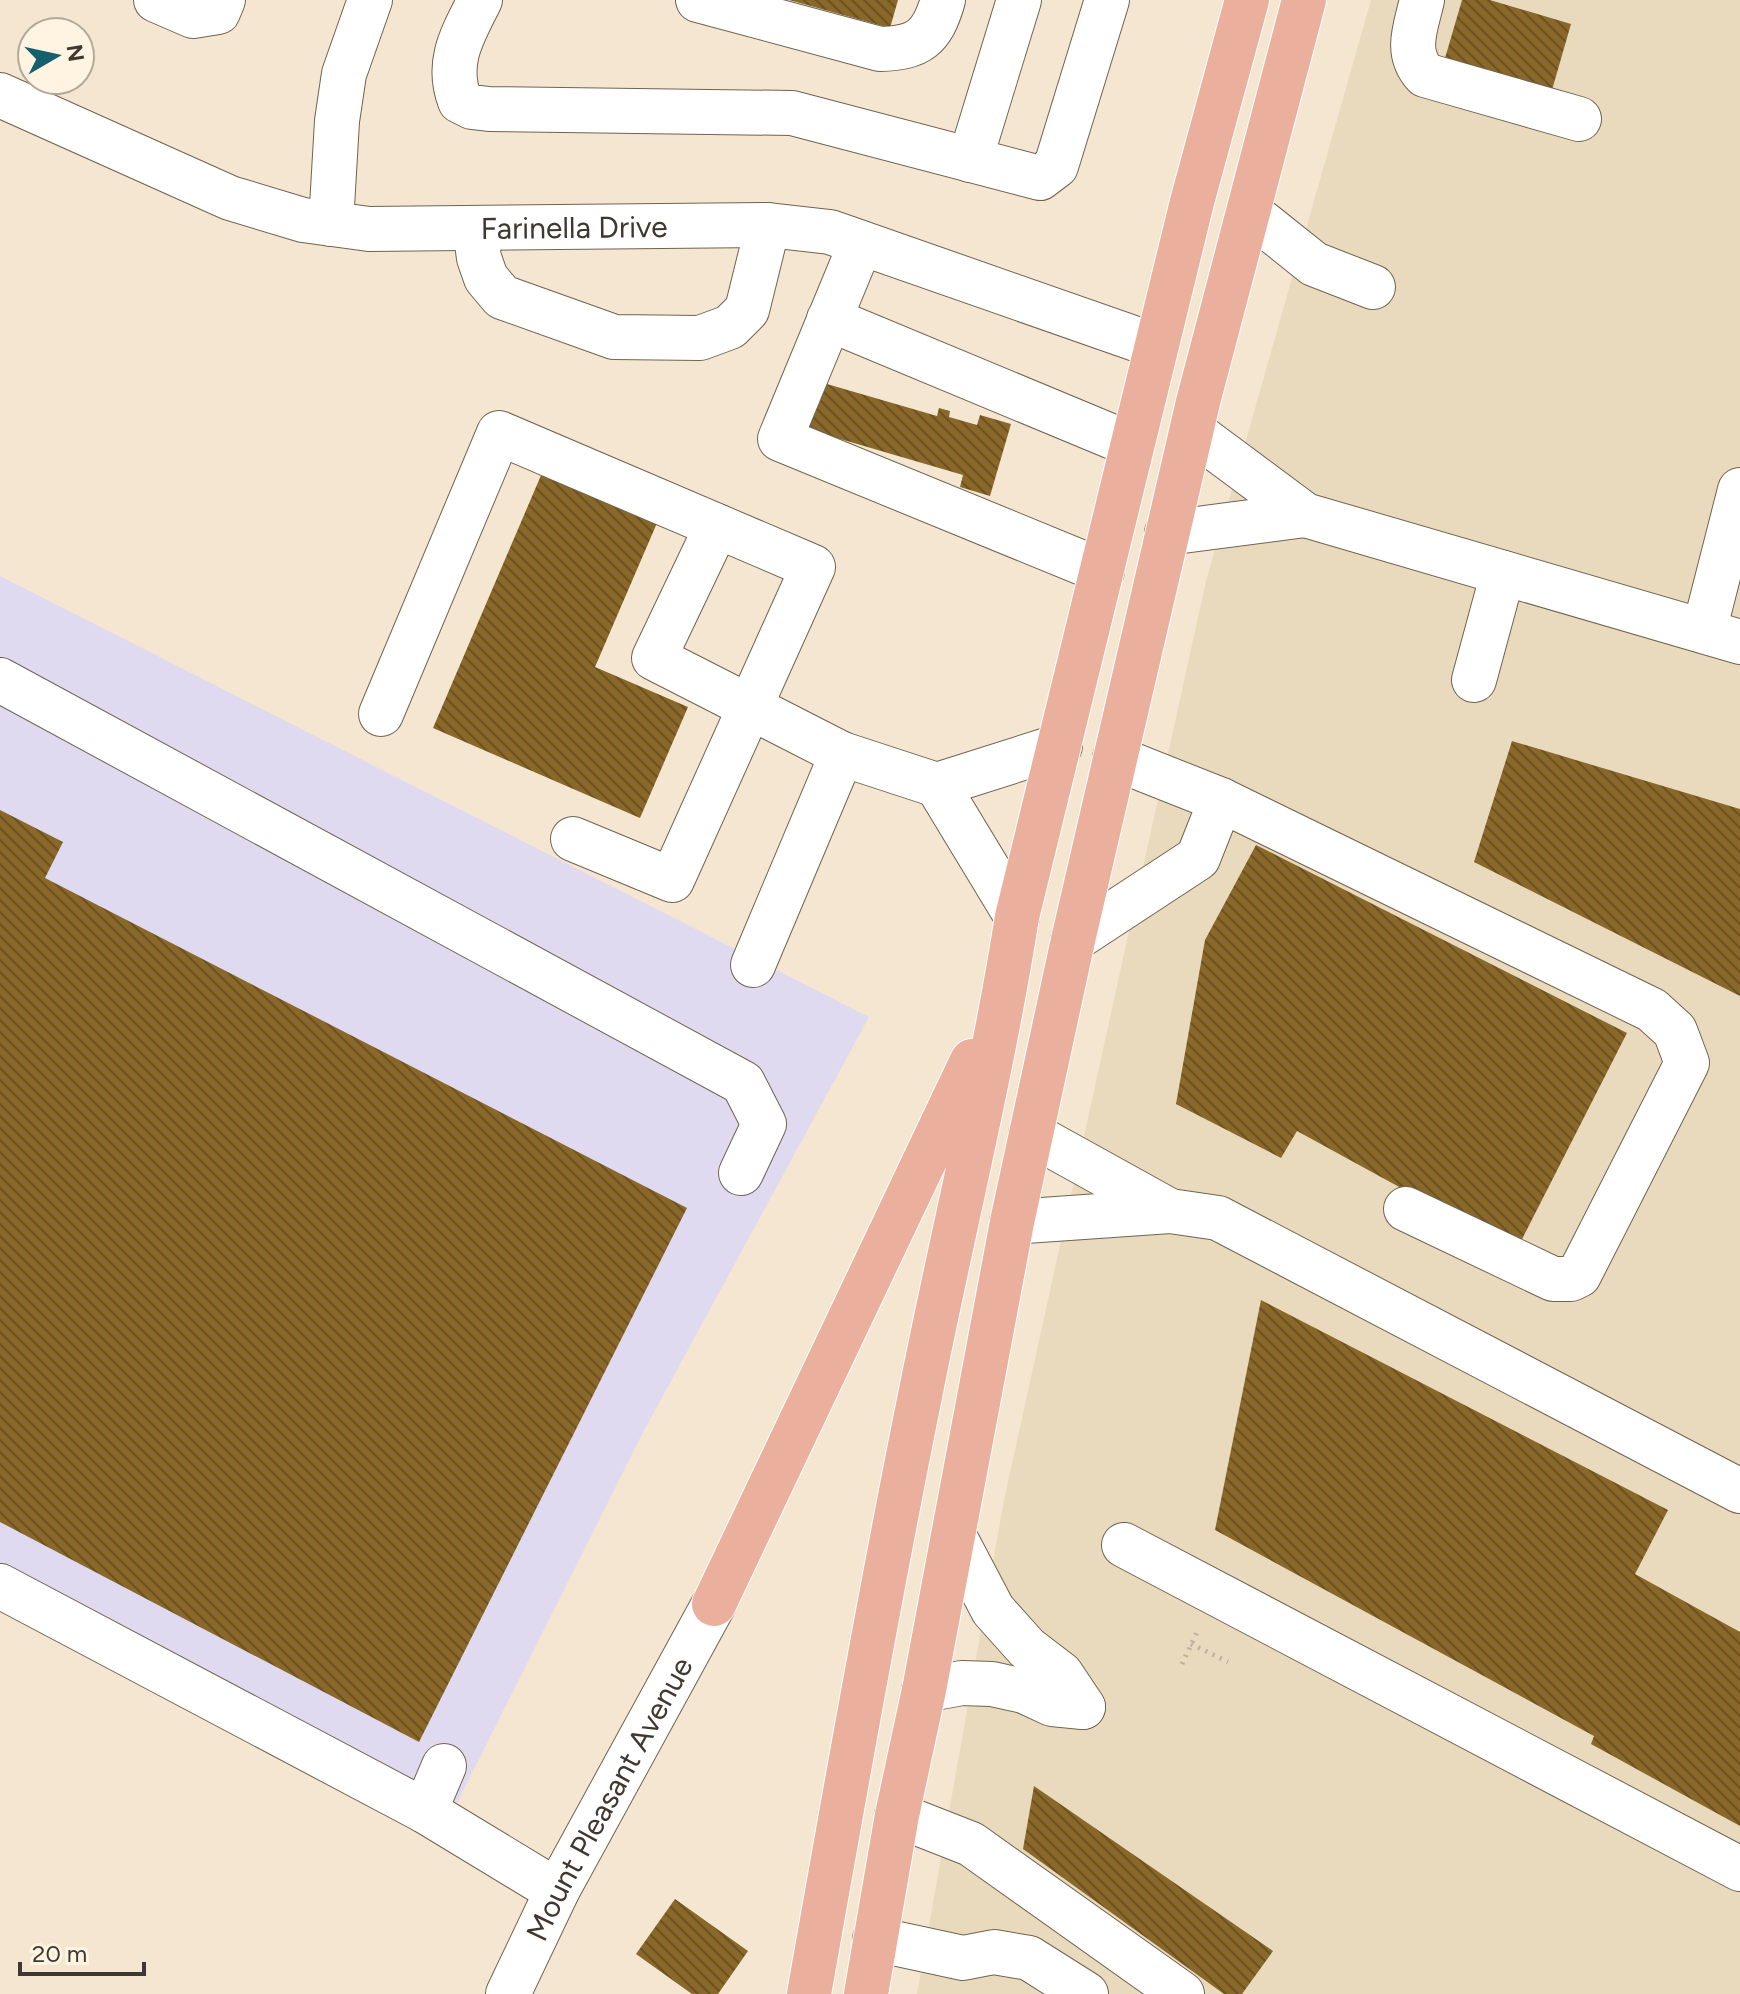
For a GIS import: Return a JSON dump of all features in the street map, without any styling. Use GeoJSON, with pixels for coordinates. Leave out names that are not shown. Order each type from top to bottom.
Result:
{"type":"FeatureCollection","features":[{"type":"Feature","properties":{"kind":"main road"},"geometry":{"type":"LineString","coordinates":[[809,1994],[865,1679],[919,1400],[1006,986],[1017,917],[1192,202],[1247,0]]}},
{"type":"Feature","properties":{"kind":"main road"},"geometry":{"type":"LineString","coordinates":[[866,1994],[897,1815],[954,1536],[1012,1222],[1073,940],[1192,431],[1304,0]]}},
{"type":"Feature","properties":{"kind":"main road"},"geometry":{"type":"LineString","coordinates":[[714,1604],[1006,986]]}},
{"type":"Feature","properties":{"kind":"street"},"geometry":{"type":"LineString","coordinates":[[156,0],[193,16],[218,12],[223,0]]}},
{"type":"Feature","properties":{"kind":"street"},"geometry":{"type":"LineString","coordinates":[[331,224],[337,121],[344,74],[370,0]]}},
{"type":"Feature","properties":{"kind":"street"},"geometry":{"type":"LineString","coordinates":[[480,0],[456,49],[453,67],[454,86],[460,101],[472,107],[792,113],[1040,178],[1056,166],[1107,0]]}},
{"type":"Feature","properties":{"kind":"street"},"geometry":{"type":"LineString","coordinates":[[698,0],[880,49],[899,49],[914,45],[926,36],[936,22],[943,0]]}},
{"type":"Feature","properties":{"kind":"street"},"geometry":{"type":"LineString","coordinates":[[970,160],[1019,0]]}},
{"type":"Feature","properties":{"kind":"street"},"geometry":{"type":"LineString","coordinates":[[1422,0],[1411,44],[1414,59],[1425,75],[1579,119]]}},
{"type":"Feature","properties":{"kind":"street","name":"Farinella Drive"},"geometry":{"type":"LineString","coordinates":[[0,95],[230,198],[303,220],[369,229],[768,225],[830,232],[1156,346]]}},
{"type":"Feature","properties":{"kind":"street"},"geometry":{"type":"LineString","coordinates":[[1249,212],[1314,264],[1373,287]]}},
{"type":"Feature","properties":{"kind":"street"},"geometry":{"type":"LineString","coordinates":[[475,228],[486,278],[502,297],[614,337],[700,338],[730,327],[747,310],[768,225]]}},
{"type":"Feature","properties":{"kind":"street"},"geometry":{"type":"LineString","coordinates":[[861,243],[780,439],[1102,571]]}},
{"type":"Feature","properties":{"kind":"street"},"geometry":{"type":"LineString","coordinates":[[829,319],[1132,445]]}},
{"type":"Feature","properties":{"kind":"street"},"geometry":{"type":"LineString","coordinates":[[1192,431],[1305,515],[1722,636],[1738,509]]}},
{"type":"Feature","properties":{"kind":"street"},"geometry":{"type":"LineString","coordinates":[[381,714],[499,433],[813,567],[672,880],[573,839]]}},
{"type":"Feature","properties":{"kind":"street"},"geometry":{"type":"LineString","coordinates":[[1167,533],[1305,515]]}},
{"type":"Feature","properties":{"kind":"street"},"geometry":{"type":"LineString","coordinates":[[717,526],[654,658],[842,754],[937,785],[1060,746]]}},
{"type":"Feature","properties":{"kind":"street"},"geometry":{"type":"LineString","coordinates":[[1474,680],[1503,573]]}},
{"type":"Feature","properties":{"kind":"street"},"geometry":{"type":"LineString","coordinates":[[0,680],[743,1083],[764,1124],[741,1173]]}},
{"type":"Feature","properties":{"kind":"street"},"geometry":{"type":"LineString","coordinates":[[753,965],[842,754]]}},
{"type":"Feature","properties":{"kind":"street"},"geometry":{"type":"LineString","coordinates":[[1115,758],[1221,800],[1652,1010],[1675,1031],[1687,1063],[1579,1275],[1571,1279],[1553,1279],[1406,1209]]}},
{"type":"Feature","properties":{"kind":"street"},"geometry":{"type":"LineString","coordinates":[[937,785],[1017,917]]}},
{"type":"Feature","properties":{"kind":"street"},"geometry":{"type":"LineString","coordinates":[[1073,940],[1198,858],[1221,800]]}},
{"type":"Feature","properties":{"kind":"street"},"geometry":{"type":"LineString","coordinates":[[1031,1134],[1170,1211]]}},
{"type":"Feature","properties":{"kind":"street"},"geometry":{"type":"LineString","coordinates":[[1012,1222],[1170,1211],[1218,1218],[1740,1491]]}},
{"type":"Feature","properties":{"kind":"street"},"geometry":{"type":"LineString","coordinates":[[924,1690],[962,1683],[992,1684],[1024,1691],[1052,1704],[1083,1707],[1061,1674],[1027,1648],[993,1610],[954,1536]]}},
{"type":"Feature","properties":{"kind":"street"},"geometry":{"type":"LineString","coordinates":[[1124,1545],[1740,1869]]}},
{"type":"Feature","properties":{"kind":"street"},"geometry":{"type":"LineString","coordinates":[[0,1586],[425,1811],[557,1891]]}},
{"type":"Feature","properties":{"kind":"street","name":"Mount Pleasant Avenue"},"geometry":{"type":"LineString","coordinates":[[508,1994],[557,1891],[714,1604]]}},
{"type":"Feature","properties":{"kind":"street"},"geometry":{"type":"LineString","coordinates":[[425,1811],[444,1766]]}},
{"type":"Feature","properties":{"kind":"street"},"geometry":{"type":"LineString","coordinates":[[897,1815],[971,1844],[1182,1994]]}},
{"type":"Feature","properties":{"kind":"street"},"geometry":{"type":"LineString","coordinates":[[875,1939],[959,1976],[994,1952],[1029,1958],[1086,1994]]}},
{"type":"Feature","properties":{"kind":"path"},"geometry":{"type":"LineString","coordinates":[[1182,1664],[1198,1630]]}},
{"type":"Feature","properties":{"kind":"path"},"geometry":{"type":"LineString","coordinates":[[1191,1644],[1228,1662]]}},
{"type":"Feature","properties":{"kind":"shaded area"},"geometry":{"type":"Polygon","coordinates":[[[1371,0],[1740,0],[1740,1994],[917,1994],[1004,1500],[1206,581],[1371,0]]]}},
{"type":"Feature","properties":{"kind":"shaded area"},"geometry":{"type":"Polygon","coordinates":[[[0,576],[869,1017],[640,1438],[447,1823],[0,1593],[0,576]]]}},
{"type":"Feature","properties":{"kind":"building"},"geometry":{"type":"Polygon","coordinates":[[[789,0],[898,0],[890,28],[789,0]]]}},
{"type":"Feature","properties":{"kind":"building"},"geometry":{"type":"Polygon","coordinates":[[[1462,0],[1490,0],[1571,24],[1550,97],[1443,65],[1462,0]]]}},
{"type":"Feature","properties":{"kind":"building"},"geometry":{"type":"Polygon","coordinates":[[[820,382],[937,416],[939,408],[950,411],[949,417],[977,425],[980,415],[1011,424],[990,496],[960,487],[963,475],[806,429],[820,382]]]}},
{"type":"Feature","properties":{"kind":"building"},"geometry":{"type":"Polygon","coordinates":[[[542,473],[657,523],[595,667],[688,707],[640,818],[433,728],[542,473]]]}},
{"type":"Feature","properties":{"kind":"building"},"geometry":{"type":"Polygon","coordinates":[[[1512,741],[1740,809],[1740,996],[1474,862],[1512,741]]]}},
{"type":"Feature","properties":{"kind":"building"},"geometry":{"type":"Polygon","coordinates":[[[0,810],[63,842],[45,878],[687,1208],[419,1742],[0,1522],[0,810]]]}},
{"type":"Feature","properties":{"kind":"building"},"geometry":{"type":"Polygon","coordinates":[[[1256,845],[1627,1033],[1516,1251],[1297,1131],[1281,1158],[1176,1104],[1205,940],[1256,845]]]}},
{"type":"Feature","properties":{"kind":"building"},"geometry":{"type":"Polygon","coordinates":[[[1261,1300],[1668,1510],[1635,1574],[1740,1632],[1740,1826],[1591,1744],[1594,1736],[1215,1530],[1261,1300]]]}},
{"type":"Feature","properties":{"kind":"building"},"geometry":{"type":"Polygon","coordinates":[[[1034,1786],[1273,1951],[1242,1994],[1224,1994],[1023,1849],[1034,1786]]]}},
{"type":"Feature","properties":{"kind":"building"},"geometry":{"type":"Polygon","coordinates":[[[675,1899],[748,1951],[718,1994],[692,1994],[636,1954],[675,1899]]]}}]}
